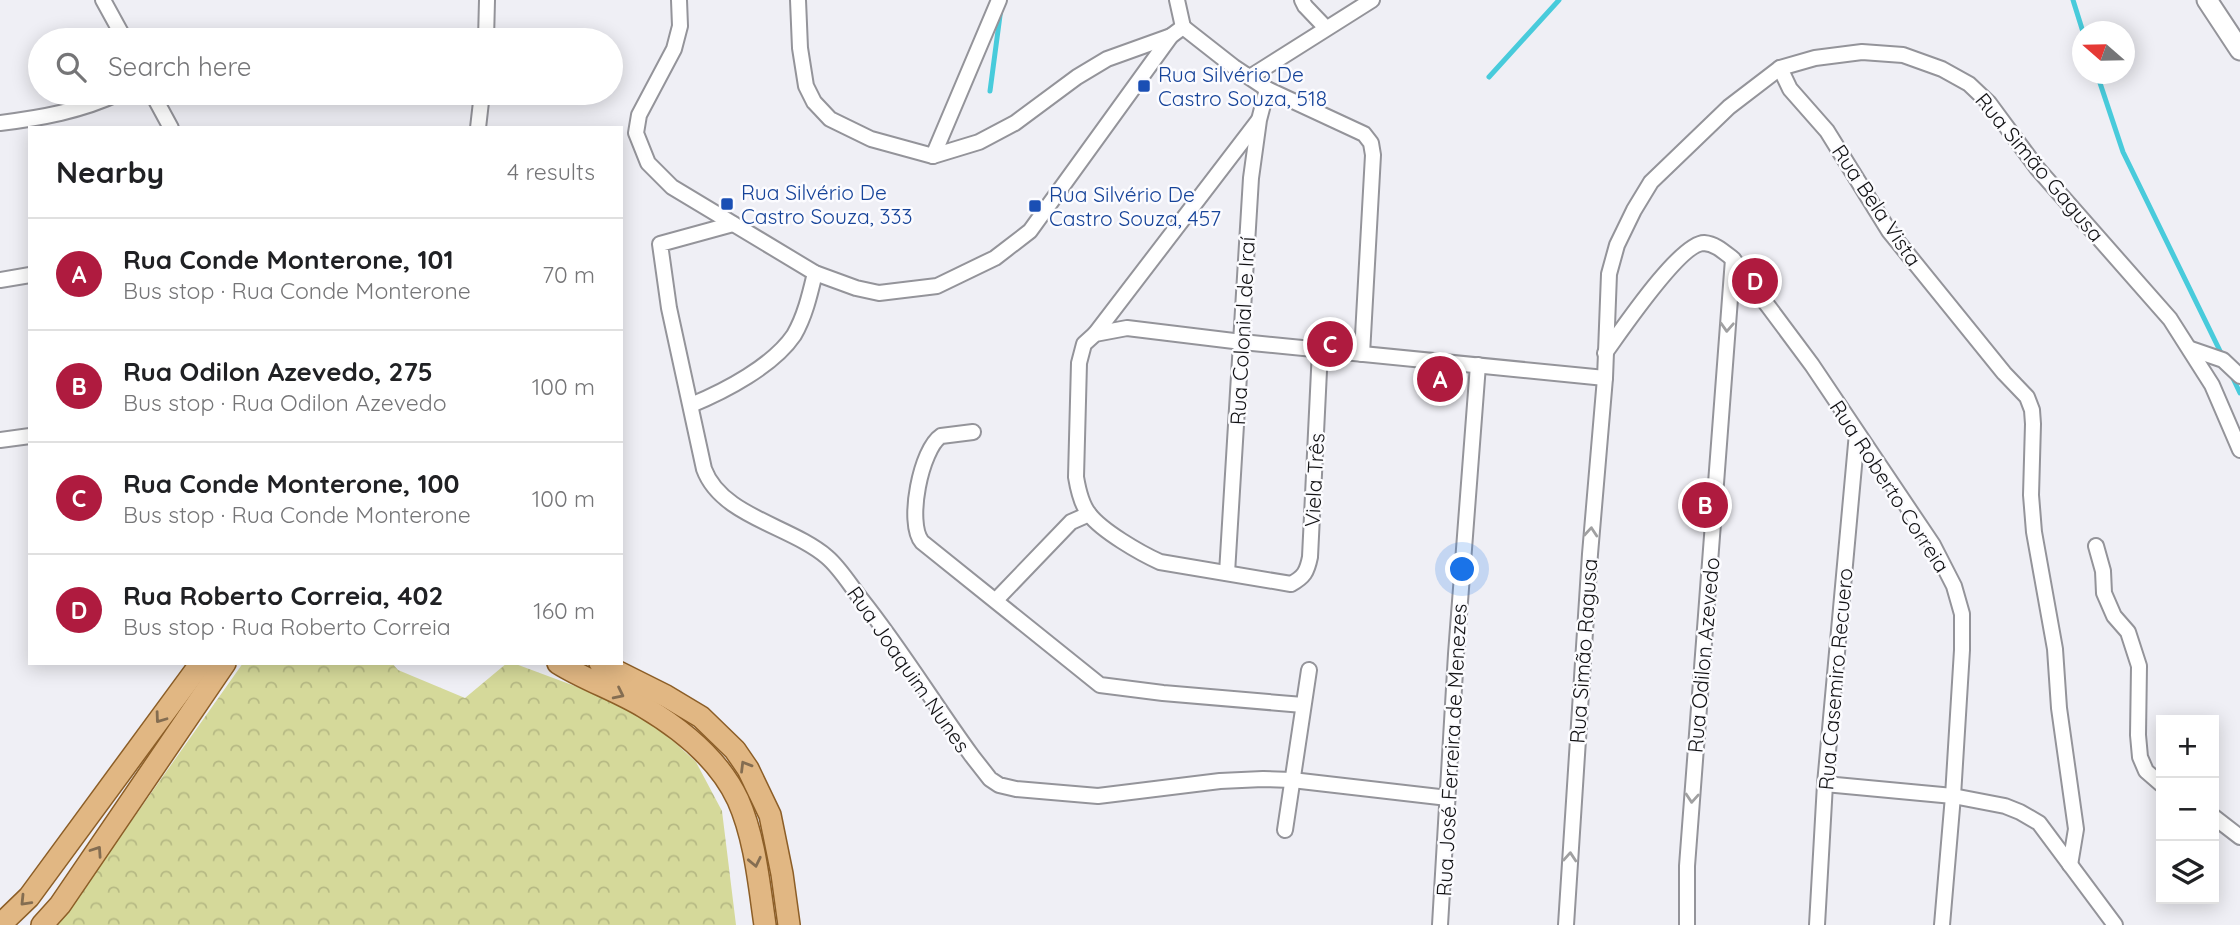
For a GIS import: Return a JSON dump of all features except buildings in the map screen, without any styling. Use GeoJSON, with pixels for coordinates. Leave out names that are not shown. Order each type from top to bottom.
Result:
{"type":"FeatureCollection","features":[{"type":"Feature","properties":{"kind":"main road"},"geometry":{"type":"LineString","coordinates":[[2207,0],[2238,44]]}},
{"type":"Feature","properties":{"kind":"main road"},"geometry":{"type":"LineString","coordinates":[[0,925],[29,897],[200,665]]}},
{"type":"Feature","properties":{"kind":"main road"},"geometry":{"type":"LineString","coordinates":[[42,925],[60,905],[224,665]]}},
{"type":"Feature","properties":{"kind":"main road"},"geometry":{"type":"LineString","coordinates":[[562,665],[643,706],[695,744],[717,766],[738,799],[749,835],[765,925]]}},
{"type":"Feature","properties":{"kind":"main road"},"geometry":{"type":"LineString","coordinates":[[604,665],[701,717],[735,750],[748,769],[770,815],[789,925]]}},
{"type":"Feature","properties":{"kind":"street"},"geometry":{"type":"LineString","coordinates":[[103,0],[118,28]]}},
{"type":"Feature","properties":{"kind":"street"},"geometry":{"type":"LineString","coordinates":[[486,28],[487,0]]}},
{"type":"Feature","properties":{"kind":"street"},"geometry":{"type":"LineString","coordinates":[[679,0],[680,26],[674,49],[639,115],[636,133],[648,163],[672,187],[815,273],[856,288],[880,293],[937,286],[995,258],[1030,230],[1177,31],[1177,0]]}},
{"type":"Feature","properties":{"kind":"street"},"geometry":{"type":"LineString","coordinates":[[798,0],[800,48],[806,86],[814,102],[830,119],[871,139],[933,156],[979,142],[1014,123],[1077,76],[1107,59],[1177,31]]}},
{"type":"Feature","properties":{"kind":"street"},"geometry":{"type":"LineString","coordinates":[[933,156],[999,0]]}},
{"type":"Feature","properties":{"kind":"street"},"geometry":{"type":"LineString","coordinates":[[1302,0],[1326,29]]}},
{"type":"Feature","properties":{"kind":"street"},"geometry":{"type":"LineString","coordinates":[[1250,77],[1372,0]]}},
{"type":"Feature","properties":{"kind":"street"},"geometry":{"type":"LineString","coordinates":[[1177,31],[1267,89],[1345,124],[1364,134],[1371,143],[1373,155],[1362,354]]}},
{"type":"Feature","properties":{"kind":"street","name":"Rua Simão Gagusa"},"geometry":{"type":"LineString","coordinates":[[1605,378],[1609,274],[1617,245],[1634,209],[1664,167],[1729,107],[1780,68],[1815,58],[1862,52],[1903,55],[1942,69],[1969,84],[1989,103],[2037,167],[2170,319],[2213,385],[2240,450]]}},
{"type":"Feature","properties":{"kind":"street","name":"Rua Bela Vista"},"geometry":{"type":"LineString","coordinates":[[1780,68],[1790,89],[1827,131],[1889,231],[2004,373],[2027,397],[2032,410],[2031,495],[2034,532],[2055,649],[2059,708],[2076,829],[2070,865]]}},
{"type":"Feature","properties":{"kind":"street","name":"Rua Colonial de Iraí"},"geometry":{"type":"LineString","coordinates":[[1227,573],[1251,178],[1259,120],[1267,89]]}},
{"type":"Feature","properties":{"kind":"street"},"geometry":{"type":"LineString","coordinates":[[0,123],[34,119],[91,105]]}},
{"type":"Feature","properties":{"kind":"street"},"geometry":{"type":"LineString","coordinates":[[159,105],[170,126]]}},
{"type":"Feature","properties":{"kind":"street"},"geometry":{"type":"LineString","coordinates":[[478,126],[481,105]]}},
{"type":"Feature","properties":{"kind":"street"},"geometry":{"type":"LineString","coordinates":[[1227,573],[1160,562],[1142,554],[1089,514],[1079,495],[1076,477],[1079,363],[1084,344],[1095,334],[1259,120]]}},
{"type":"Feature","properties":{"kind":"street","name":"Rua Joaquim Nunes"},"geometry":{"type":"LineString","coordinates":[[733,224],[660,244],[669,308],[708,480],[719,494],[732,504],[796,537],[829,558],[872,612],[990,779],[999,785],[1016,789],[1098,796],[1220,781],[1292,780],[1448,798]]}},
{"type":"Feature","properties":{"kind":"street","name":"Rua Roberto Correia"},"geometry":{"type":"LineString","coordinates":[[1605,352],[1671,266],[1688,250],[1702,243],[1718,246],[1733,259],[1812,365],[1933,545],[1954,586],[1962,614],[1954,796],[1941,925]]}},
{"type":"Feature","properties":{"kind":"street","name":"Rua Odilon Azevedo"},"geometry":{"type":"LineString","coordinates":[[1687,925],[1687,866],[1733,259]]}},
{"type":"Feature","properties":{"kind":"street"},"geometry":{"type":"LineString","coordinates":[[691,405],[734,384],[785,345],[802,318],[815,273]]}},
{"type":"Feature","properties":{"kind":"street"},"geometry":{"type":"LineString","coordinates":[[0,280],[28,275]]}},
{"type":"Feature","properties":{"kind":"street"},"geometry":{"type":"LineString","coordinates":[[1095,334],[1127,328],[1605,378]]}},
{"type":"Feature","properties":{"kind":"street"},"geometry":{"type":"LineString","coordinates":[[2191,349],[2223,360],[2240,376]]}},
{"type":"Feature","properties":{"kind":"street","name":"Viela Três"},"geometry":{"type":"LineString","coordinates":[[1227,573],[1291,584],[1303,577],[1308,564],[1320,350]]}},
{"type":"Feature","properties":{"kind":"street","name":"Rua José Ferreira de Menezes"},"geometry":{"type":"LineString","coordinates":[[1440,925],[1458,616],[1478,365]]}},
{"type":"Feature","properties":{"kind":"street","name":"Rua Simão Ragusa"},"geometry":{"type":"LineString","coordinates":[[1566,925],[1590,554],[1605,378]]}},
{"type":"Feature","properties":{"kind":"street"},"geometry":{"type":"LineString","coordinates":[[973,432],[947,434],[933,443],[920,483],[915,510],[915,528],[922,542],[1100,685],[1303,705]]}},
{"type":"Feature","properties":{"kind":"street","name":"Rua Casemiro Recuero"},"geometry":{"type":"LineString","coordinates":[[1816,925],[1825,784],[1857,433]]}},
{"type":"Feature","properties":{"kind":"street"},"geometry":{"type":"LineString","coordinates":[[0,440],[28,436]]}},
{"type":"Feature","properties":{"kind":"street"},"geometry":{"type":"LineString","coordinates":[[996,600],[1071,522],[1089,514]]}},
{"type":"Feature","properties":{"kind":"street"},"geometry":{"type":"LineString","coordinates":[[2096,546],[2104,593],[2110,610],[2128,632],[2139,666],[2140,757],[2146,771],[2156,780]]}},
{"type":"Feature","properties":{"kind":"street"},"geometry":{"type":"LineString","coordinates":[[1285,830],[1309,670]]}},
{"type":"Feature","properties":{"kind":"street"},"geometry":{"type":"LineString","coordinates":[[1825,784],[1954,796],[2005,806],[2020,812],[2039,823],[2115,925]]}},
{"type":"Feature","properties":{"kind":"street"},"geometry":{"type":"LineString","coordinates":[[2219,821],[2240,838]]}},
{"type":"Feature","properties":{"kind":"green space"},"geometry":{"type":"Polygon","coordinates":[[[242,665],[394,665],[398,670],[465,698],[505,665],[518,665],[615,701],[659,728],[696,762],[722,811],[736,925],[58,925],[242,665]]]}},
{"type":"Feature","properties":{"kind":"waterway"},"geometry":{"type":"LineString","coordinates":[[1489,77],[1559,0]]}},
{"type":"Feature","properties":{"kind":"waterway"},"geometry":{"type":"LineString","coordinates":[[2073,0],[2080,21]]}},
{"type":"Feature","properties":{"kind":"waterway"},"geometry":{"type":"LineString","coordinates":[[990,91],[1001,8]]}},
{"type":"Feature","properties":{"kind":"waterway"},"geometry":{"type":"LineString","coordinates":[[2100,84],[2123,152],[2222,355]]}},
{"type":"Feature","properties":{"kind":"waterway"},"geometry":{"type":"LineString","coordinates":[[2231,374],[2240,393]]}},
{"type":"Feature","properties":{"kind":"place","name":"Rua Silvério De Castro Souza, 518"},"geometry":{"type":"Point","coordinates":[1144,86]}},
{"type":"Feature","properties":{"kind":"place","name":"Rua Silvério De Castro Souza, 333"},"geometry":{"type":"Point","coordinates":[727,204]}},
{"type":"Feature","properties":{"kind":"place","name":"Rua Silvério De Castro Souza, 457"},"geometry":{"type":"Point","coordinates":[1035,206]}},
{"type":"Feature","properties":{"kind":"place","name":"Rua Roberto Correia, 402"},"geometry":{"type":"Point","coordinates":[1755,281]}},
{"type":"Feature","properties":{"kind":"place","name":"Rua Conde Monterone, 100"},"geometry":{"type":"Point","coordinates":[1330,344]}},
{"type":"Feature","properties":{"kind":"place","name":"Rua Conde Monterone, 101"},"geometry":{"type":"Point","coordinates":[1440,379]}},
{"type":"Feature","properties":{"kind":"place","name":"Rua Odilon Azevedo, 275"},"geometry":{"type":"Point","coordinates":[1705,505]}}]}
